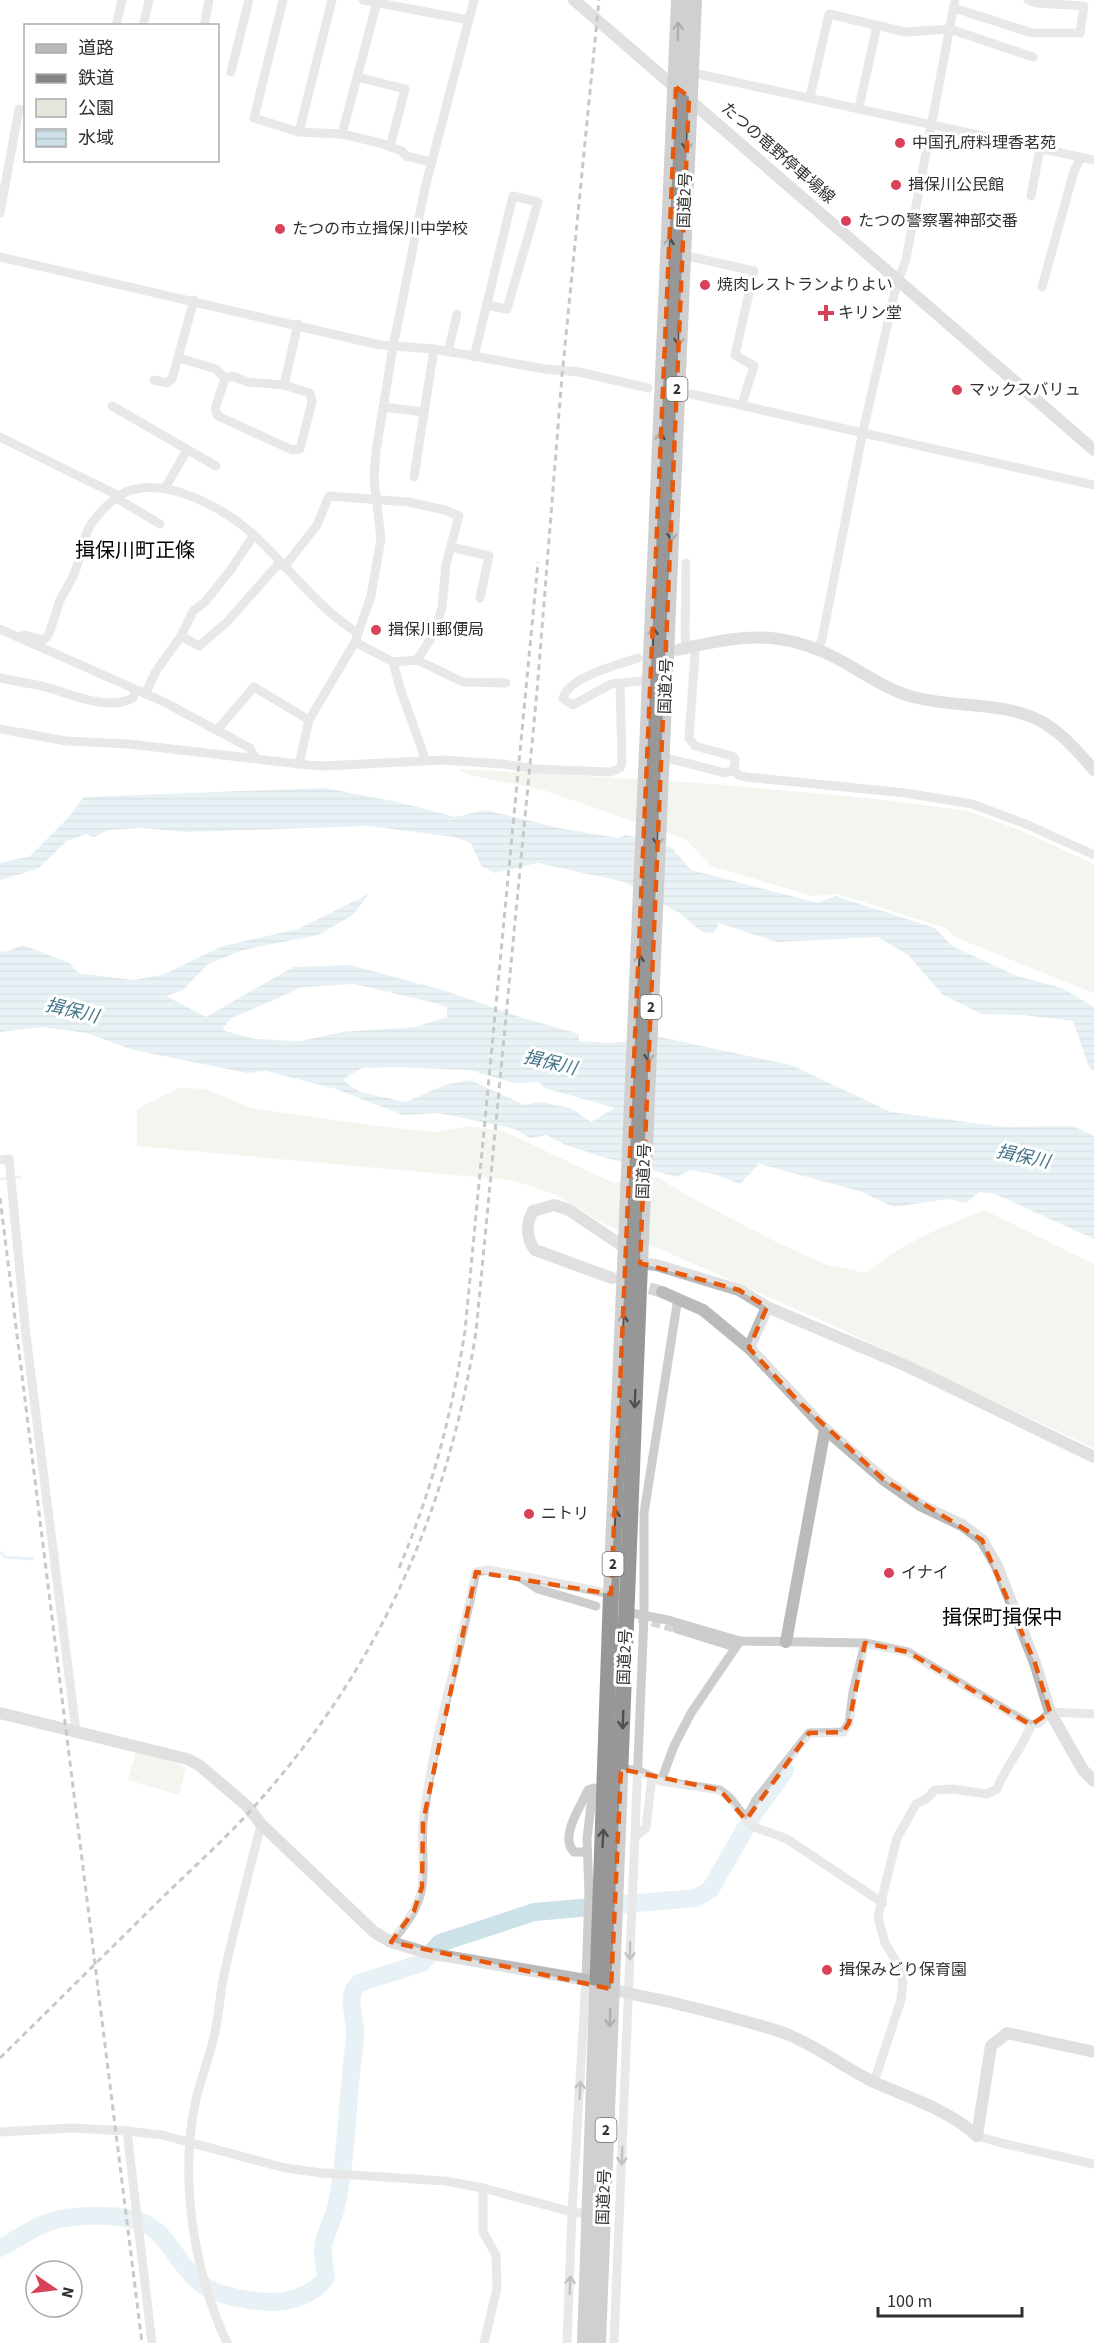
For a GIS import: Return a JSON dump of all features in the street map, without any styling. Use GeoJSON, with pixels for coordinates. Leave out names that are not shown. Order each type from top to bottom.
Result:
{"type":"FeatureCollection","features":[{"type":"Feature","properties":{"kind":"highway","name":"国道2号"},"geometry":{"type":"LineString","coordinates":[[679,0],[684,70]]}},
{"type":"Feature","properties":{"kind":"highway","name":"国道2号"},"geometry":{"type":"LineString","coordinates":[[598,2343],[601,1917],[609,1895],[629,1770],[626,1612],[640,1263],[635,1234],[654,779],[651,680],[682,92],[694,0]]}},
{"type":"Feature","properties":{"kind":"highway","name":"国道2号"},"geometry":{"type":"LineString","coordinates":[[654,779],[663,758],[682,255],[682,92]]}},
{"type":"Feature","properties":{"kind":"highway","name":"国道2号"},"geometry":{"type":"LineString","coordinates":[[609,1895],[600,1787],[627,1249],[635,1234]]}},
{"type":"Feature","properties":{"kind":"highway","name":"国道2号"},"geometry":{"type":"LineString","coordinates":[[585,2343],[580,2213],[599,1985]]}},
{"type":"Feature","properties":{"kind":"street"},"geometry":{"type":"LineString","coordinates":[[116,24],[122,0]]}},
{"type":"Feature","properties":{"kind":"street"},"geometry":{"type":"LineString","coordinates":[[143,24],[149,0]]}},
{"type":"Feature","properties":{"kind":"street"},"geometry":{"type":"LineString","coordinates":[[204,24],[209,0]]}},
{"type":"Feature","properties":{"kind":"street"},"geometry":{"type":"LineString","coordinates":[[231,72],[249,0]]}},
{"type":"Feature","properties":{"kind":"street"},"geometry":{"type":"LineString","coordinates":[[283,0],[254,118],[299,132],[342,134],[402,151],[406,156],[432,162]]}},
{"type":"Feature","properties":{"kind":"street"},"geometry":{"type":"LineString","coordinates":[[299,132],[332,0]]}},
{"type":"Feature","properties":{"kind":"street"},"geometry":{"type":"LineString","coordinates":[[363,0],[469,20]]}},
{"type":"Feature","properties":{"kind":"street"},"geometry":{"type":"LineString","coordinates":[[299,764],[309,720],[357,638],[371,596],[381,539],[376,499],[376,451],[393,347],[408,263],[474,0]]}},
{"type":"Feature","properties":{"kind":"street","name":"たつの竜野停車場線"},"geometry":{"type":"LineString","coordinates":[[574,0],[1094,450]]}},
{"type":"Feature","properties":{"kind":"street"},"geometry":{"type":"LineString","coordinates":[[818,650],[862,431],[898,280],[906,259],[954,4],[1032,33],[1080,33],[1084,6],[1037,3],[1028,0]]}},
{"type":"Feature","properties":{"kind":"street"},"geometry":{"type":"LineString","coordinates":[[342,134],[377,2]]}},
{"type":"Feature","properties":{"kind":"street"},"geometry":{"type":"LineString","coordinates":[[810,97],[829,14],[904,32],[950,29],[1033,57]]}},
{"type":"Feature","properties":{"kind":"street"},"geometry":{"type":"LineString","coordinates":[[859,107],[877,26]]}},
{"type":"Feature","properties":{"kind":"street"},"geometry":{"type":"LineString","coordinates":[[684,70],[1094,160]]}},
{"type":"Feature","properties":{"kind":"street"},"geometry":{"type":"LineString","coordinates":[[357,77],[405,89],[390,147]]}},
{"type":"Feature","properties":{"kind":"street"},"geometry":{"type":"LineString","coordinates":[[0,213],[20,109]]}},
{"type":"Feature","properties":{"kind":"street"},"geometry":{"type":"LineString","coordinates":[[1031,196],[1040,148]]}},
{"type":"Feature","properties":{"kind":"street"},"geometry":{"type":"LineString","coordinates":[[1042,287],[1074,171],[1081,157]]}},
{"type":"Feature","properties":{"kind":"street"},"geometry":{"type":"LineString","coordinates":[[474,357],[486,304],[513,196],[538,202],[507,309],[486,304]]}},
{"type":"Feature","properties":{"kind":"street"},"geometry":{"type":"LineString","coordinates":[[682,255],[754,272],[735,355],[754,366],[742,404]]}},
{"type":"Feature","properties":{"kind":"street"},"geometry":{"type":"LineString","coordinates":[[0,257],[393,347],[434,349],[545,369],[579,372],[648,388]]}},
{"type":"Feature","properties":{"kind":"street"},"geometry":{"type":"LineString","coordinates":[[154,380],[167,383],[172,379],[194,300]]}},
{"type":"Feature","properties":{"kind":"street"},"geometry":{"type":"LineString","coordinates":[[448,352],[457,314]]}},
{"type":"Feature","properties":{"kind":"street"},"geometry":{"type":"LineString","coordinates":[[284,385],[298,324]]}},
{"type":"Feature","properties":{"kind":"street"},"geometry":{"type":"LineString","coordinates":[[414,477],[434,349]]}},
{"type":"Feature","properties":{"kind":"street"},"geometry":{"type":"LineString","coordinates":[[179,358],[216,369],[225,378]]}},
{"type":"Feature","properties":{"kind":"street"},"geometry":{"type":"LineString","coordinates":[[232,376],[247,382],[284,385],[310,393],[312,402],[300,449],[292,450],[218,416],[215,409],[225,378],[232,376]]}},
{"type":"Feature","properties":{"kind":"street"},"geometry":{"type":"LineString","coordinates":[[691,394],[1094,485]]}},
{"type":"Feature","properties":{"kind":"street"},"geometry":{"type":"LineString","coordinates":[[112,406],[216,466]]}},
{"type":"Feature","properties":{"kind":"street"},"geometry":{"type":"LineString","coordinates":[[383,407],[424,412]]}},
{"type":"Feature","properties":{"kind":"street"},"geometry":{"type":"LineString","coordinates":[[0,437],[117,497],[160,524]]}},
{"type":"Feature","properties":{"kind":"street"},"geometry":{"type":"LineString","coordinates":[[165,488],[187,450]]}},
{"type":"Feature","properties":{"kind":"street"},"geometry":{"type":"LineString","coordinates":[[17,637],[25,636],[43,640],[47,637],[60,601],[74,574],[87,531],[94,519],[117,497],[141,490],[165,488],[206,502],[254,535],[357,638],[393,662],[417,660],[463,682],[506,683]]}},
{"type":"Feature","properties":{"kind":"street"},"geometry":{"type":"LineString","coordinates":[[181,636],[199,646],[227,622],[317,525],[329,496],[408,502],[445,510],[459,516],[446,564],[442,609],[433,635],[417,660]]}},
{"type":"Feature","properties":{"kind":"street"},"geometry":{"type":"LineString","coordinates":[[0,678],[99,702],[126,702],[141,692],[181,636],[193,611],[205,602],[254,535]]}},
{"type":"Feature","properties":{"kind":"street"},"geometry":{"type":"LineString","coordinates":[[451,547],[489,556],[480,598]]}},
{"type":"Feature","properties":{"kind":"street"},"geometry":{"type":"LineString","coordinates":[[686,563],[686,648]]}},
{"type":"Feature","properties":{"kind":"street"},"geometry":{"type":"LineString","coordinates":[[0,629],[141,692],[217,730],[250,748],[255,758]]}},
{"type":"Feature","properties":{"kind":"street"},"geometry":{"type":"LineString","coordinates":[[686,648],[757,636],[780,638],[818,650],[910,696],[1009,711],[1042,722],[1071,746],[1094,770]]}},
{"type":"Feature","properties":{"kind":"street"},"geometry":{"type":"LineString","coordinates":[[686,648],[695,654],[688,738],[695,746],[732,756],[735,759],[734,770]]}},
{"type":"Feature","properties":{"kind":"street"},"geometry":{"type":"LineString","coordinates":[[638,658],[597,671],[568,688],[563,699],[573,705],[611,684],[651,680]]}},
{"type":"Feature","properties":{"kind":"street"},"geometry":{"type":"LineString","coordinates":[[393,662],[426,761]]}},
{"type":"Feature","properties":{"kind":"street"},"geometry":{"type":"LineString","coordinates":[[0,729],[66,741],[129,744],[323,766],[461,761],[536,769],[611,772],[620,768],[622,762],[620,683]]}},
{"type":"Feature","properties":{"kind":"street"},"geometry":{"type":"LineString","coordinates":[[217,730],[254,687],[309,720]]}},
{"type":"Feature","properties":{"kind":"street"},"geometry":{"type":"LineString","coordinates":[[663,758],[725,773],[734,770]]}},
{"type":"Feature","properties":{"kind":"street"},"geometry":{"type":"LineString","coordinates":[[734,770],[746,777],[905,792],[972,804],[1028,825],[1094,855]]}},
{"type":"Feature","properties":{"kind":"street"},"geometry":{"type":"LineString","coordinates":[[0,1160],[9,1159],[26,1335],[76,1731]]}},
{"type":"Feature","properties":{"kind":"street"},"geometry":{"type":"LineString","coordinates":[[612,1278],[535,1250],[527,1232],[533,1211],[554,1205],[569,1210],[627,1249]]}},
{"type":"Feature","properties":{"kind":"street"},"geometry":{"type":"LineString","coordinates":[[640,1263],[656,1265],[739,1290],[767,1307],[909,1367],[1094,1457]]}},
{"type":"Feature","properties":{"kind":"street"},"geometry":{"type":"LineString","coordinates":[[662,1292],[703,1310],[749,1347],[825,1429],[883,1479],[920,1505],[962,1525],[982,1540],[997,1566],[1035,1663],[1050,1712],[1083,1770],[1094,1781]]}},
{"type":"Feature","properties":{"kind":"street"},"geometry":{"type":"LineString","coordinates":[[678,1298],[644,1513],[644,1616],[629,1770],[657,1779],[720,1790],[730,1798],[752,1826],[787,1839],[883,1903]]}},
{"type":"Feature","properties":{"kind":"street"},"geometry":{"type":"LineString","coordinates":[[749,1347],[767,1307]]}},
{"type":"Feature","properties":{"kind":"street"},"geometry":{"type":"LineString","coordinates":[[786,1642],[825,1429]]}},
{"type":"Feature","properties":{"kind":"street"},"geometry":{"type":"LineString","coordinates":[[391,1942],[414,1911],[422,1887],[423,1822],[448,1689],[466,1626],[476,1572],[487,1570],[611,1594]]}},
{"type":"Feature","properties":{"kind":"street"},"geometry":{"type":"LineString","coordinates":[[517,1575],[538,1589],[596,1606]]}},
{"type":"Feature","properties":{"kind":"street"},"geometry":{"type":"LineString","coordinates":[[626,1612],[668,1620],[738,1644]]}},
{"type":"Feature","properties":{"kind":"street"},"geometry":{"type":"LineString","coordinates":[[677,1629],[738,1644],[864,1643],[908,1652],[1031,1725]]}},
{"type":"Feature","properties":{"kind":"street"},"geometry":{"type":"LineString","coordinates":[[746,1820],[756,1800],[810,1733],[843,1732],[849,1723],[864,1643]]}},
{"type":"Feature","properties":{"kind":"street"},"geometry":{"type":"LineString","coordinates":[[637,1835],[646,1828],[657,1779],[691,1713],[738,1644]]}},
{"type":"Feature","properties":{"kind":"street"},"geometry":{"type":"LineString","coordinates":[[1031,1725],[1039,1722],[1050,1712],[1094,1714]]}},
{"type":"Feature","properties":{"kind":"street"},"geometry":{"type":"LineString","coordinates":[[0,1713],[187,1759],[199,1765],[247,1806],[261,1824],[374,1932],[391,1942],[428,1953],[599,1985],[783,2033],[820,2049],[874,2082],[927,2105],[965,2125],[976,2136],[1094,2164]]}},
{"type":"Feature","properties":{"kind":"street"},"geometry":{"type":"LineString","coordinates":[[874,2082],[897,2011],[903,1982],[899,1966],[885,1943],[878,1917],[897,1838],[916,1804],[926,1799],[935,1790],[952,1789],[987,1794],[997,1789],[1004,1771],[1025,1742],[1031,1725]]}},
{"type":"Feature","properties":{"kind":"street"},"geometry":{"type":"LineString","coordinates":[[585,1852],[574,1852],[568,1841],[588,1790],[600,1787]]}},
{"type":"Feature","properties":{"kind":"street"},"geometry":{"type":"LineString","coordinates":[[228,2343],[205,2286],[194,2231],[190,2144],[197,2098],[214,2037],[224,1972],[261,1824]]}},
{"type":"Feature","properties":{"kind":"street"},"geometry":{"type":"LineString","coordinates":[[599,1985],[601,1917],[609,1895],[630,1909],[614,2343]]}},
{"type":"Feature","properties":{"kind":"street"},"geometry":{"type":"LineString","coordinates":[[976,2136],[991,2046],[1007,2033],[1094,2052]]}},
{"type":"Feature","properties":{"kind":"street"},"geometry":{"type":"LineString","coordinates":[[0,2132],[72,2128],[162,2135],[190,2144],[304,2170],[445,2181],[483,2188],[580,2213],[567,2343]]}},
{"type":"Feature","properties":{"kind":"street"},"geometry":{"type":"LineString","coordinates":[[127,2131],[152,2343]]}},
{"type":"Feature","properties":{"kind":"street"},"geometry":{"type":"LineString","coordinates":[[483,2188],[483,2232],[496,2255],[497,2288],[484,2343]]}},
{"type":"Feature","properties":{"kind":"highlighted area"},"geometry":{"type":"Polygon","coordinates":[[[676,87],[689,97],[640,1263],[739,1290],[767,1307],[749,1348],[799,1402],[883,1479],[982,1540],[1035,1663],[1050,1712],[1031,1725],[908,1652],[865,1643],[849,1723],[843,1732],[809,1733],[746,1820],[720,1790],[621,1769],[611,1989],[391,1942],[414,1911],[422,1887],[423,1822],[476,1572],[611,1594],[676,87]]]}},
{"type":"Feature","properties":{"kind":"green space"},"geometry":{"type":"Polygon","coordinates":[[[459,770],[700,783],[868,798],[968,811],[1022,831],[1094,864],[1094,993],[957,938],[945,928],[838,894],[812,896],[711,866],[685,839],[543,790],[470,775],[459,770]]]}},
{"type":"Feature","properties":{"kind":"green space"},"geometry":{"type":"Polygon","coordinates":[[[179,1088],[206,1089],[251,1108],[377,1126],[437,1132],[469,1126],[504,1131],[613,1183],[657,1177],[772,1240],[827,1265],[867,1273],[908,1244],[984,1210],[1094,1264],[1094,1448],[832,1325],[608,1226],[552,1193],[511,1180],[137,1146],[137,1109],[179,1088]]]}},
{"type":"Feature","properties":{"kind":"green space"},"geometry":{"type":"Polygon","coordinates":[[[136,1752],[177,1763],[186,1768],[179,1795],[128,1780],[136,1752]]]}},
{"type":"Feature","properties":{"kind":"water"},"geometry":{"type":"Polygon","coordinates":[[[325,788],[398,802],[455,817],[486,810],[559,828],[618,838],[626,835],[671,847],[691,870],[818,903],[835,896],[935,928],[952,946],[1017,976],[1062,988],[1094,1007],[1094,1071],[1089,1067],[1073,1021],[1023,1015],[982,1014],[943,995],[908,955],[878,937],[777,942],[719,923],[714,933],[702,932],[681,914],[625,882],[537,863],[495,873],[481,866],[471,843],[454,837],[368,826],[188,832],[142,828],[109,830],[94,837],[86,834],[67,841],[38,869],[0,880],[0,863],[30,856],[67,819],[84,797],[325,788]]]}},
{"type":"Feature","properties":{"kind":"water","name":"揖保川"},"geometry":{"type":"Polygon","coordinates":[[[369,894],[353,915],[318,935],[243,950],[208,964],[183,990],[166,996],[206,1017],[293,967],[350,965],[446,991],[520,1017],[579,1034],[579,1041],[611,1043],[660,1037],[791,1065],[891,1112],[1005,1127],[1073,1126],[1094,1136],[1094,1239],[995,1194],[979,1192],[966,1203],[948,1199],[894,1207],[859,1191],[759,1164],[740,1184],[714,1174],[690,1170],[677,1177],[606,1158],[566,1145],[546,1135],[530,1138],[515,1129],[439,1113],[403,1115],[336,1089],[266,1071],[247,1073],[134,1050],[86,1033],[43,1027],[0,1032],[0,951],[6,952],[22,945],[70,963],[78,973],[133,980],[162,975],[223,946],[298,929],[369,894]],[[354,984],[303,987],[230,1019],[222,1030],[254,1039],[300,1041],[342,1032],[415,1027],[447,1017],[447,1008],[439,1004],[354,984]],[[362,1068],[342,1080],[360,1092],[406,1102],[445,1085],[470,1080],[525,1105],[540,1102],[570,1108],[591,1122],[615,1108],[544,1088],[539,1082],[514,1083],[469,1070],[362,1068]]]}},
{"type":"Feature","properties":{"kind":"waterway"},"geometry":{"type":"LineString","coordinates":[[0,1179],[20,1177]]}},
{"type":"Feature","properties":{"kind":"waterway"},"geometry":{"type":"LineString","coordinates":[[0,1552],[5,1557],[32,1559]]}},
{"type":"Feature","properties":{"kind":"waterway"},"geometry":{"type":"LineString","coordinates":[[0,2248],[36,2227],[59,2219],[110,2216],[134,2220],[153,2228],[193,2276],[214,2291],[262,2302],[285,2301],[307,2294],[326,2278],[323,2246],[336,2208],[341,2183],[355,2039],[351,2002],[354,1989],[359,1983],[422,1963],[440,1943],[534,1912],[696,1898],[710,1890],[753,1815],[785,1770]]}},
{"type":"Feature","properties":{"kind":"tunnel"},"geometry":{"type":"LineString","coordinates":[[632,1283],[662,1292]]}},
{"type":"Feature","properties":{"kind":"tunnel"},"geometry":{"type":"LineString","coordinates":[[639,1618],[677,1629]]}},
{"type":"Feature","properties":{"kind":"railway"},"geometry":{"type":"LineString","coordinates":[[0,2058],[232,1830],[296,1756],[336,1702],[370,1646],[400,1587],[425,1527],[446,1464],[463,1399],[476,1332],[537,691],[562,376],[599,0]]}},
{"type":"Feature","properties":{"kind":"railway"},"geometry":{"type":"LineString","coordinates":[[399,1568],[440,1451],[465,1331],[538,562]]}},
{"type":"Feature","properties":{"kind":"railway"},"geometry":{"type":"LineString","coordinates":[[0,1198],[142,2343]]}},
{"type":"Feature","properties":{"kind":"place","name":"中国孔府料理香茗苑"},"geometry":{"type":"Point","coordinates":[900,143]}},
{"type":"Feature","properties":{"kind":"place","name":"揖保川公民館"},"geometry":{"type":"Point","coordinates":[896,185]}},
{"type":"Feature","properties":{"kind":"place","name":"たつの警察署神部交番"},"geometry":{"type":"Point","coordinates":[846,221]}},
{"type":"Feature","properties":{"kind":"place","name":"たつの市立揖保川中学校"},"geometry":{"type":"Point","coordinates":[280,229]}},
{"type":"Feature","properties":{"kind":"place","name":"焼肉レストランよりよい"},"geometry":{"type":"Point","coordinates":[705,285]}},
{"type":"Feature","properties":{"kind":"place","name":"キリン堂"},"geometry":{"type":"Point","coordinates":[826,313]}},
{"type":"Feature","properties":{"kind":"place","name":"マックスバリュ"},"geometry":{"type":"Point","coordinates":[957,390]}},
{"type":"Feature","properties":{"kind":"place","name":"揖保川郵便局"},"geometry":{"type":"Point","coordinates":[376,630]}},
{"type":"Feature","properties":{"kind":"place","name":"ニトリ"},"geometry":{"type":"Point","coordinates":[529,1514]}},
{"type":"Feature","properties":{"kind":"place","name":"イナイ"},"geometry":{"type":"Point","coordinates":[889,1573]}},
{"type":"Feature","properties":{"kind":"place","name":"揖保みどり保育園"},"geometry":{"type":"Point","coordinates":[827,1970]}},
{"type":"Feature","properties":{"kind":"district","name":"揖保川町正條"},"geometry":{"type":"Point","coordinates":[135,551]}},
{"type":"Feature","properties":{"kind":"district","name":"揖保町揖保中"},"geometry":{"type":"Point","coordinates":[1002,1618]}}]}
